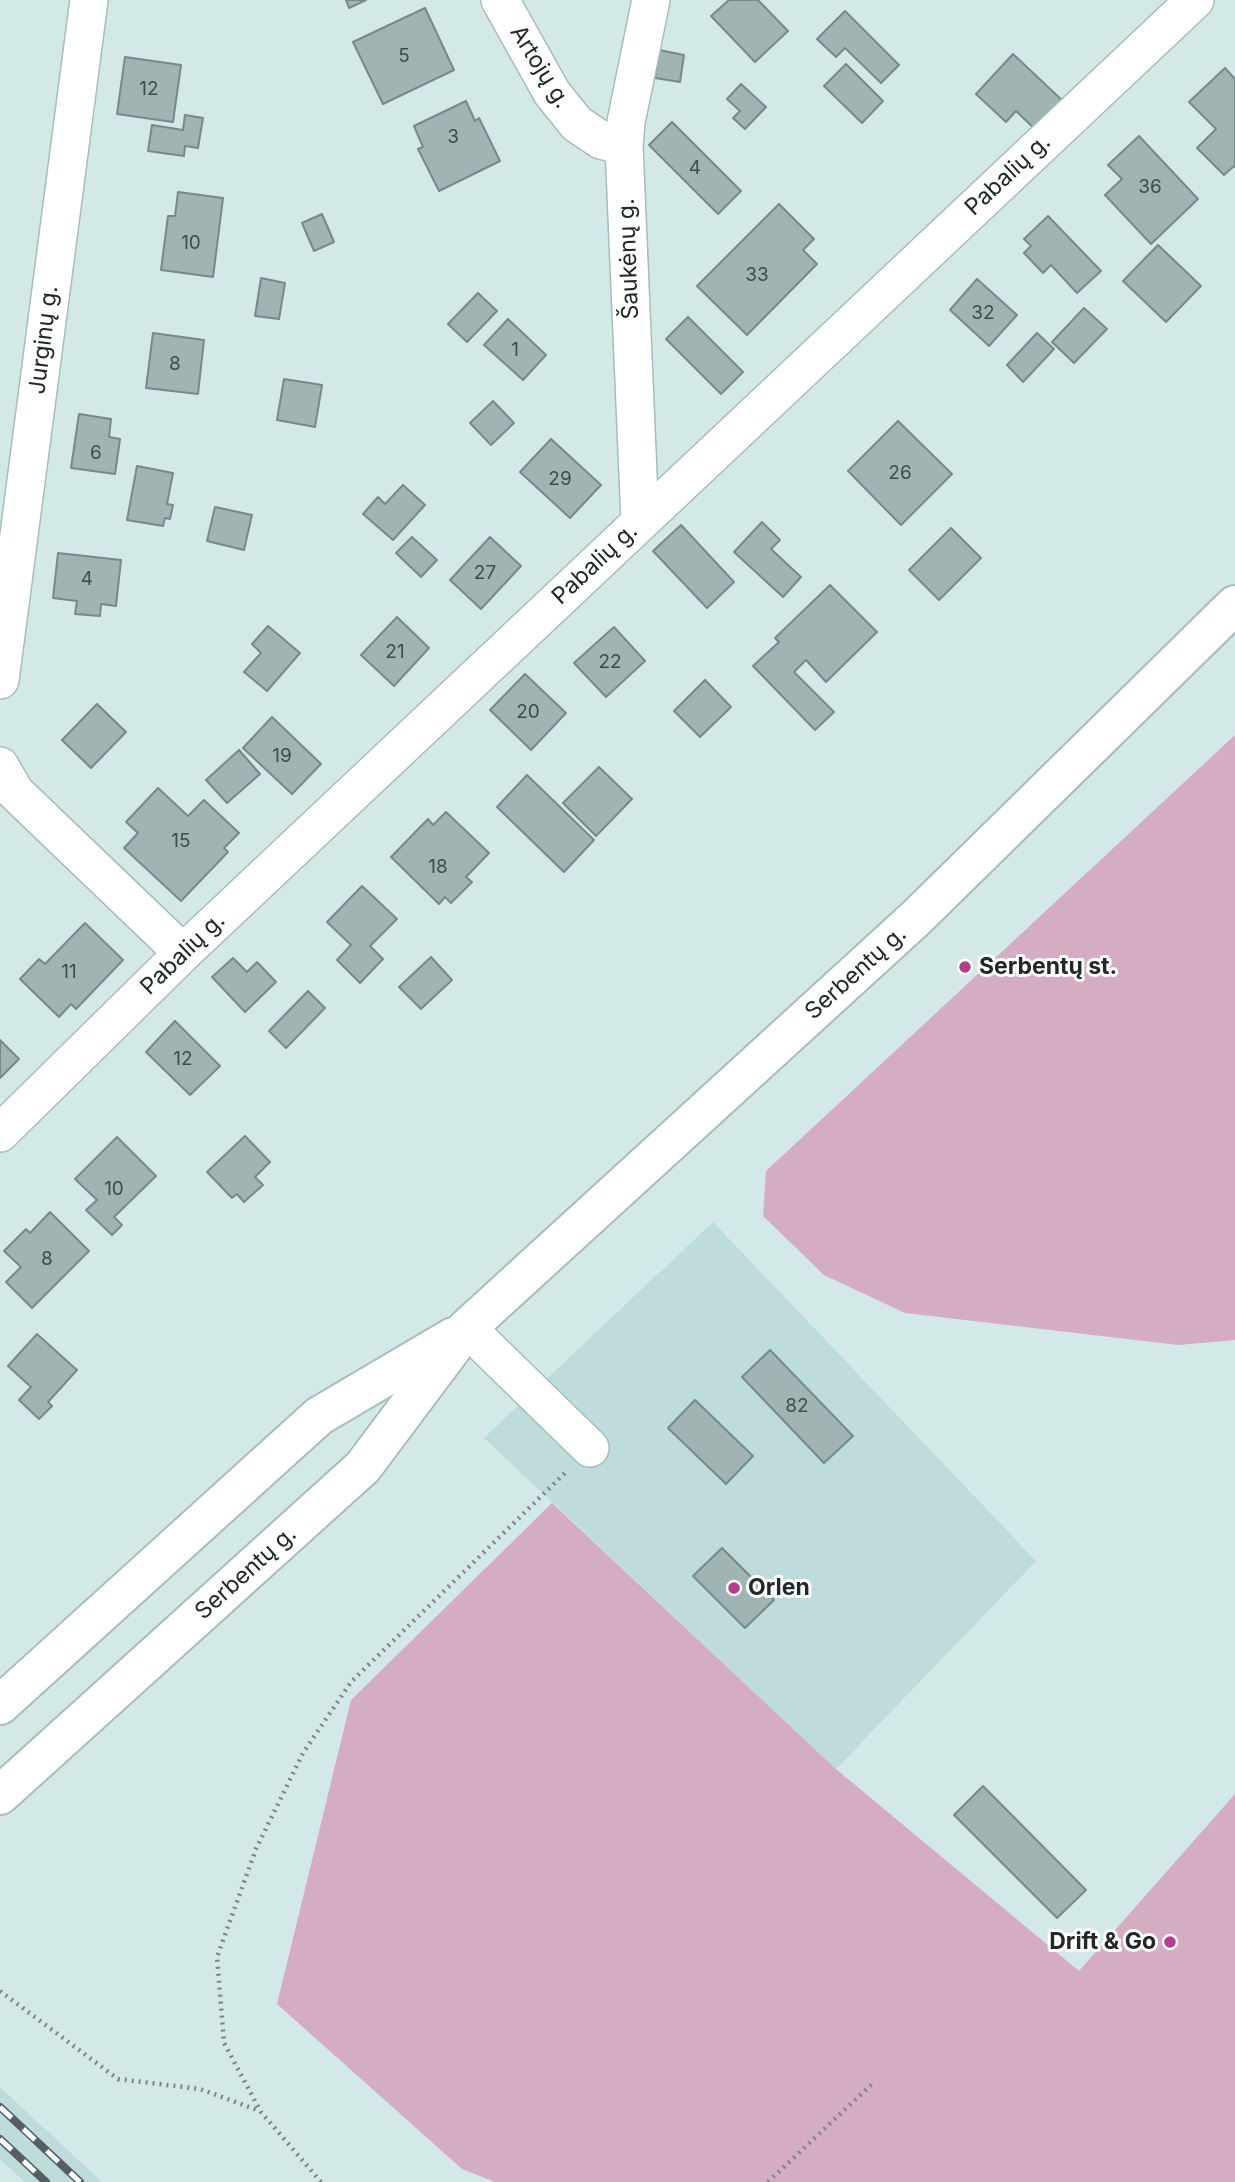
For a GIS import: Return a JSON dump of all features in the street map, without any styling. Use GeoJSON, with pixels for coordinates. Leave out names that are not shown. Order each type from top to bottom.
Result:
{"type":"FeatureCollection","features":[{"type":"Feature","properties":{"kind":"main road","name":"Serbentų g."},"geometry":{"type":"LineString","coordinates":[[0,1795],[363,1467],[467,1328],[916,918],[1235,606]]}},
{"type":"Feature","properties":{"kind":"main road","name":"Serbentų g."},"geometry":{"type":"LineString","coordinates":[[0,1704],[319,1416],[467,1328]]}},
{"type":"Feature","properties":{"kind":"street","name":"Jurginų g."},"geometry":{"type":"LineString","coordinates":[[0,680],[89,0]]}},
{"type":"Feature","properties":{"kind":"street","name":"Artojų g."},"geometry":{"type":"LineString","coordinates":[[499,0],[552,93],[577,124],[601,140],[624,146]]}},
{"type":"Feature","properties":{"kind":"street","name":"Šaukėnų g."},"geometry":{"type":"LineString","coordinates":[[640,521],[624,146],[626,122],[651,0]]}},
{"type":"Feature","properties":{"kind":"street","name":"Pabalių g."},"geometry":{"type":"LineString","coordinates":[[0,1133],[183,953],[1195,0]]}},
{"type":"Feature","properties":{"kind":"street"},"geometry":{"type":"LineString","coordinates":[[0,766],[15,792],[183,953]]}},
{"type":"Feature","properties":{"kind":"street"},"geometry":{"type":"LineString","coordinates":[[467,1328],[590,1448]]}},
{"type":"Feature","properties":{"kind":"path"},"geometry":{"type":"LineString","coordinates":[[321,2182],[261,2112],[224,2043],[216,1957],[256,1849],[298,1765],[351,1682],[590,1448]]}},
{"type":"Feature","properties":{"kind":"path"},"geometry":{"type":"LineString","coordinates":[[0,1991],[118,2079],[200,2090],[261,2112]]}},
{"type":"Feature","properties":{"kind":"path"},"geometry":{"type":"LineString","coordinates":[[768,2182],[873,2083]]}},
{"type":"Feature","properties":{"kind":"shaded area"},"geometry":{"type":"Polygon","coordinates":[[[1235,735],[1235,1340],[1178,1345],[905,1313],[824,1275],[763,1216],[766,1171],[1235,735]]]}},
{"type":"Feature","properties":{"kind":"shaded area"},"geometry":{"type":"Polygon","coordinates":[[[713,1222],[1036,1561],[836,1769],[484,1438],[713,1222]]]}},
{"type":"Feature","properties":{"kind":"shaded area"},"geometry":{"type":"Polygon","coordinates":[[[552,1503],[836,1769],[1079,1971],[1235,1794],[1235,2182],[495,2182],[462,2169],[277,2004],[351,1700],[552,1503]]]}},
{"type":"Feature","properties":{"kind":"shaded area"},"geometry":{"type":"Polygon","coordinates":[[[0,2087],[102,2182],[25,2182],[0,2159],[0,2087]]]}},
{"type":"Feature","properties":{"kind":"building"},"geometry":{"type":"Polygon","coordinates":[[[346,0],[366,0],[349,8],[346,0]]]}},
{"type":"Feature","properties":{"kind":"building"},"geometry":{"type":"Polygon","coordinates":[[[729,0],[758,0],[788,31],[755,62],[711,16],[729,0]]]}},
{"type":"Feature","properties":{"kind":"building"},"geometry":{"type":"Polygon","coordinates":[[[425,8],[454,70],[383,104],[353,42],[425,8]]]}},
{"type":"Feature","properties":{"kind":"building"},"geometry":{"type":"Polygon","coordinates":[[[845,11],[899,65],[881,83],[845,48],[836,57],[817,39],[845,11]]]}},
{"type":"Feature","properties":{"kind":"building"},"geometry":{"type":"Polygon","coordinates":[[[659,50],[684,55],[680,82],[655,78],[659,50]]]}},
{"type":"Feature","properties":{"kind":"building"},"geometry":{"type":"Polygon","coordinates":[[[1013,54],[1065,103],[1038,132],[1016,111],[1006,122],[976,94],[1013,54]]]}},
{"type":"Feature","properties":{"kind":"building"},"geometry":{"type":"Polygon","coordinates":[[[125,57],[181,65],[173,122],[117,114],[125,57]]]}},
{"type":"Feature","properties":{"kind":"building"},"geometry":{"type":"Polygon","coordinates":[[[846,64],[883,101],[862,123],[824,86],[846,64]]]}},
{"type":"Feature","properties":{"kind":"building"},"geometry":{"type":"Polygon","coordinates":[[[1225,68],[1235,79],[1235,167],[1224,175],[1197,148],[1216,129],[1189,102],[1225,68]]]}},
{"type":"Feature","properties":{"kind":"building"},"geometry":{"type":"Polygon","coordinates":[[[741,84],[766,107],[745,129],[733,118],[740,111],[727,99],[741,84]]]}},
{"type":"Feature","properties":{"kind":"building"},"geometry":{"type":"Polygon","coordinates":[[[466,101],[475,121],[479,118],[500,161],[439,191],[418,149],[423,147],[414,126],[466,101]]]}},
{"type":"Feature","properties":{"kind":"building"},"geometry":{"type":"Polygon","coordinates":[[[185,115],[203,118],[198,148],[185,146],[184,156],[148,151],[152,125],[183,130],[185,115]]]}},
{"type":"Feature","properties":{"kind":"building"},"geometry":{"type":"Polygon","coordinates":[[[672,122],[741,191],[718,214],[649,145],[672,122]]]}},
{"type":"Feature","properties":{"kind":"building"},"geometry":{"type":"Polygon","coordinates":[[[1139,136],[1198,199],[1151,244],[1105,195],[1122,179],[1108,165],[1139,136]]]}},
{"type":"Feature","properties":{"kind":"building"},"geometry":{"type":"Polygon","coordinates":[[[178,192],[223,198],[213,277],[161,270],[168,216],[175,216],[178,192]]]}},
{"type":"Feature","properties":{"kind":"building"},"geometry":{"type":"Polygon","coordinates":[[[779,204],[814,239],[803,250],[817,264],[747,335],[697,286],[779,204]]]}},
{"type":"Feature","properties":{"kind":"building"},"geometry":{"type":"Polygon","coordinates":[[[322,214],[334,242],[314,251],[302,223],[322,214]]]}},
{"type":"Feature","properties":{"kind":"building"},"geometry":{"type":"Polygon","coordinates":[[[1048,216],[1101,271],[1077,293],[1051,265],[1043,273],[1024,253],[1031,246],[1024,239],[1048,216]]]}},
{"type":"Feature","properties":{"kind":"building"},"geometry":{"type":"Polygon","coordinates":[[[1158,245],[1201,286],[1166,322],[1123,281],[1158,245]]]}},
{"type":"Feature","properties":{"kind":"building"},"geometry":{"type":"Polygon","coordinates":[[[261,278],[285,283],[279,319],[255,316],[261,278]]]}},
{"type":"Feature","properties":{"kind":"building"},"geometry":{"type":"Polygon","coordinates":[[[977,279],[1017,315],[989,346],[950,310],[977,279]]]}},
{"type":"Feature","properties":{"kind":"building"},"geometry":{"type":"Polygon","coordinates":[[[478,293],[497,311],[467,342],[448,324],[478,293]]]}},
{"type":"Feature","properties":{"kind":"building"},"geometry":{"type":"Polygon","coordinates":[[[1084,308],[1107,329],[1074,363],[1052,342],[1084,308]]]}},
{"type":"Feature","properties":{"kind":"building"},"geometry":{"type":"Polygon","coordinates":[[[688,317],[743,372],[721,394],[666,339],[688,317]]]}},
{"type":"Feature","properties":{"kind":"building"},"geometry":{"type":"Polygon","coordinates":[[[508,319],[546,355],[523,380],[484,345],[508,319]]]}},
{"type":"Feature","properties":{"kind":"building"},"geometry":{"type":"Polygon","coordinates":[[[153,333],[204,340],[198,394],[146,388],[153,333]]]}},
{"type":"Feature","properties":{"kind":"building"},"geometry":{"type":"Polygon","coordinates":[[[1037,333],[1054,349],[1023,382],[1007,365],[1037,333]]]}},
{"type":"Feature","properties":{"kind":"building"},"geometry":{"type":"Polygon","coordinates":[[[284,379],[322,385],[315,427],[277,420],[284,379]]]}},
{"type":"Feature","properties":{"kind":"building"},"geometry":{"type":"Polygon","coordinates":[[[493,401],[514,423],[491,445],[470,423],[493,401]]]}},
{"type":"Feature","properties":{"kind":"building"},"geometry":{"type":"Polygon","coordinates":[[[79,414],[111,419],[109,437],[120,439],[115,474],[71,468],[79,414]]]}},
{"type":"Feature","properties":{"kind":"building"},"geometry":{"type":"Polygon","coordinates":[[[898,421],[952,474],[901,525],[848,471],[898,421]]]}},
{"type":"Feature","properties":{"kind":"building"},"geometry":{"type":"Polygon","coordinates":[[[551,439],[601,485],[570,518],[520,472],[551,439]]]}},
{"type":"Feature","properties":{"kind":"building"},"geometry":{"type":"Polygon","coordinates":[[[137,466],[173,473],[167,504],[173,505],[170,519],[165,518],[163,526],[127,520],[137,466]]]}},
{"type":"Feature","properties":{"kind":"building"},"geometry":{"type":"Polygon","coordinates":[[[403,485],[425,505],[393,540],[363,514],[378,497],[385,504],[403,485]]]}},
{"type":"Feature","properties":{"kind":"building"},"geometry":{"type":"Polygon","coordinates":[[[215,507],[252,515],[244,550],[207,541],[215,507]]]}},
{"type":"Feature","properties":{"kind":"building"},"geometry":{"type":"Polygon","coordinates":[[[762,522],[780,540],[771,549],[801,577],[783,597],[734,552],[762,522]]]}},
{"type":"Feature","properties":{"kind":"building"},"geometry":{"type":"Polygon","coordinates":[[[681,525],[734,582],[707,608],[653,551],[681,525]]]}},
{"type":"Feature","properties":{"kind":"building"},"geometry":{"type":"Polygon","coordinates":[[[951,528],[981,558],[939,600],[909,570],[951,528]]]}},
{"type":"Feature","properties":{"kind":"building"},"geometry":{"type":"Polygon","coordinates":[[[412,537],[437,560],[421,577],[396,553],[412,537]]]}},
{"type":"Feature","properties":{"kind":"building"},"geometry":{"type":"Polygon","coordinates":[[[490,537],[521,566],[481,609],[450,580],[490,537]]]}},
{"type":"Feature","properties":{"kind":"building"},"geometry":{"type":"Polygon","coordinates":[[[58,553],[121,560],[116,606],[101,604],[100,616],[75,614],[77,601],[53,598],[58,553]]]}},
{"type":"Feature","properties":{"kind":"building"},"geometry":{"type":"Polygon","coordinates":[[[830,585],[877,632],[826,682],[806,660],[794,672],[834,712],[815,730],[753,666],[779,642],[775,638],[830,585]]]}},
{"type":"Feature","properties":{"kind":"building"},"geometry":{"type":"Polygon","coordinates":[[[397,617],[429,648],[394,686],[361,655],[397,617]]]}},
{"type":"Feature","properties":{"kind":"building"},"geometry":{"type":"Polygon","coordinates":[[[268,626],[300,653],[267,691],[244,672],[261,653],[252,644],[268,626]]]}},
{"type":"Feature","properties":{"kind":"building"},"geometry":{"type":"Polygon","coordinates":[[[614,627],[645,661],[606,697],[574,663],[614,627]]]}},
{"type":"Feature","properties":{"kind":"building"},"geometry":{"type":"Polygon","coordinates":[[[525,674],[566,713],[531,750],[490,710],[525,674]]]}},
{"type":"Feature","properties":{"kind":"building"},"geometry":{"type":"Polygon","coordinates":[[[705,680],[731,707],[700,737],[674,711],[705,680]]]}},
{"type":"Feature","properties":{"kind":"building"},"geometry":{"type":"Polygon","coordinates":[[[97,704],[126,732],[91,768],[62,740],[97,704]]]}},
{"type":"Feature","properties":{"kind":"building"},"geometry":{"type":"Polygon","coordinates":[[[272,717],[321,764],[292,794],[243,748],[272,717]]]}},
{"type":"Feature","properties":{"kind":"building"},"geometry":{"type":"Polygon","coordinates":[[[239,750],[260,774],[227,803],[206,780],[239,750]]]}},
{"type":"Feature","properties":{"kind":"building"},"geometry":{"type":"Polygon","coordinates":[[[599,767],[632,799],[596,836],[563,803],[599,767]]]}},
{"type":"Feature","properties":{"kind":"building"},"geometry":{"type":"Polygon","coordinates":[[[527,775],[594,840],[564,872],[497,807],[527,775]]]}},
{"type":"Feature","properties":{"kind":"building"},"geometry":{"type":"Polygon","coordinates":[[[158,788],[188,816],[204,800],[239,833],[224,848],[228,852],[181,901],[124,848],[138,833],[126,822],[158,788]]]}},
{"type":"Feature","properties":{"kind":"building"},"geometry":{"type":"Polygon","coordinates":[[[446,812],[489,853],[466,877],[472,882],[451,903],[445,897],[439,904],[391,857],[428,819],[433,825],[446,812]]]}},
{"type":"Feature","properties":{"kind":"building"},"geometry":{"type":"Polygon","coordinates":[[[362,886],[397,919],[370,946],[383,959],[360,983],[337,960],[351,945],[327,922],[362,886]]]}},
{"type":"Feature","properties":{"kind":"building"},"geometry":{"type":"Polygon","coordinates":[[[85,923],[123,960],[76,1009],[71,1004],[59,1017],[20,979],[39,959],[45,964],[85,923]]]}},
{"type":"Feature","properties":{"kind":"building"},"geometry":{"type":"Polygon","coordinates":[[[431,957],[452,980],[421,1009],[399,987],[431,957]]]}},
{"type":"Feature","properties":{"kind":"building"},"geometry":{"type":"Polygon","coordinates":[[[233,958],[247,972],[257,962],[276,982],[245,1012],[212,977],[233,958]]]}},
{"type":"Feature","properties":{"kind":"building"},"geometry":{"type":"Polygon","coordinates":[[[308,991],[325,1008],[286,1048],[269,1031],[308,991]]]}},
{"type":"Feature","properties":{"kind":"building"},"geometry":{"type":"Polygon","coordinates":[[[175,1021],[220,1066],[190,1095],[146,1052],[175,1021]]]}},
{"type":"Feature","properties":{"kind":"building"},"geometry":{"type":"Polygon","coordinates":[[[0,1040],[19,1059],[0,1078],[0,1040]]]}},
{"type":"Feature","properties":{"kind":"building"},"geometry":{"type":"Polygon","coordinates":[[[245,1136],[270,1162],[255,1177],[263,1185],[244,1202],[237,1194],[232,1198],[207,1172],[245,1136]]]}},
{"type":"Feature","properties":{"kind":"building"},"geometry":{"type":"Polygon","coordinates":[[[117,1137],[156,1176],[114,1217],[122,1225],[112,1235],[86,1210],[97,1200],[75,1179],[117,1137]]]}},
{"type":"Feature","properties":{"kind":"building"},"geometry":{"type":"Polygon","coordinates":[[[50,1212],[89,1251],[32,1308],[6,1282],[21,1267],[4,1251],[26,1229],[30,1233],[50,1212]]]}},
{"type":"Feature","properties":{"kind":"building"},"geometry":{"type":"Polygon","coordinates":[[[37,1334],[77,1370],[48,1402],[52,1406],[39,1419],[19,1400],[31,1387],[8,1366],[37,1334]]]}},
{"type":"Feature","properties":{"kind":"building"},"geometry":{"type":"Polygon","coordinates":[[[770,1350],[853,1436],[824,1463],[742,1377],[770,1350]]]}},
{"type":"Feature","properties":{"kind":"building"},"geometry":{"type":"Polygon","coordinates":[[[695,1400],[753,1456],[726,1484],[668,1428],[695,1400]]]}},
{"type":"Feature","properties":{"kind":"building","name":"Orlen"},"geometry":{"type":"Polygon","coordinates":[[[722,1548],[774,1600],[745,1628],[693,1576],[722,1548]]]}},
{"type":"Feature","properties":{"kind":"building"},"geometry":{"type":"Polygon","coordinates":[[[983,1786],[1086,1890],[1057,1918],[954,1815],[983,1786]]]}},
{"type":"Feature","properties":{"kind":"railway"},"geometry":{"type":"LineString","coordinates":[[0,2107],[80,2182]]}},
{"type":"Feature","properties":{"kind":"railway"},"geometry":{"type":"LineString","coordinates":[[0,2139],[46,2182]]}},
{"type":"Feature","properties":{"kind":"place","name":"Serbentų st."},"geometry":{"type":"Point","coordinates":[965,967]}},
{"type":"Feature","properties":{"kind":"place","name":"Orlen"},"geometry":{"type":"Point","coordinates":[734,1588]}},
{"type":"Feature","properties":{"kind":"place","name":"Drift & Go"},"geometry":{"type":"Point","coordinates":[1170,1942]}}]}
